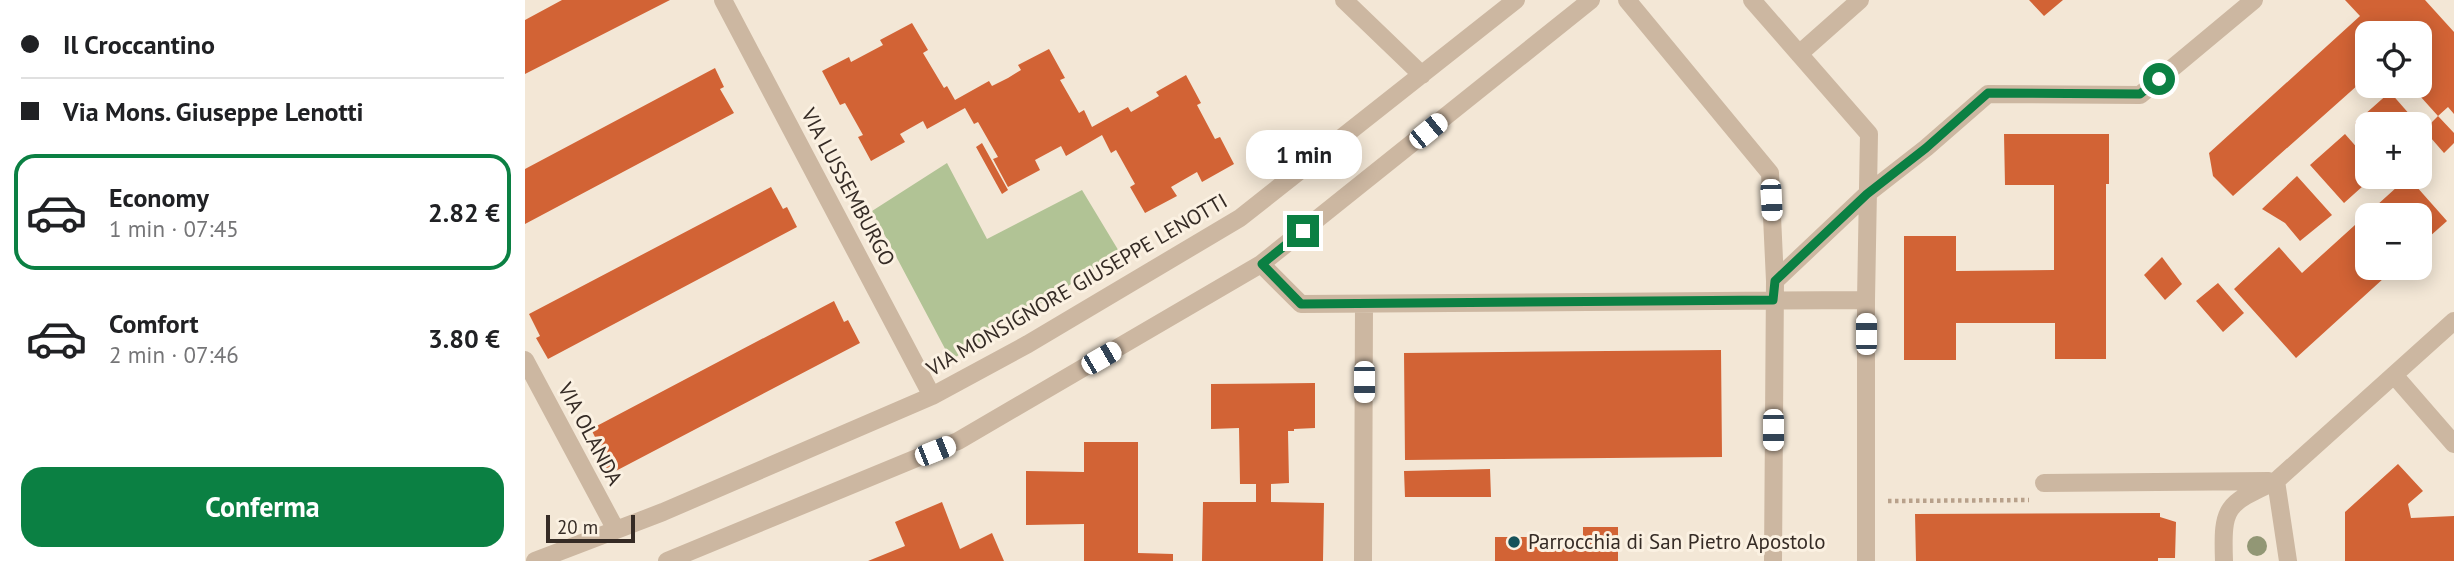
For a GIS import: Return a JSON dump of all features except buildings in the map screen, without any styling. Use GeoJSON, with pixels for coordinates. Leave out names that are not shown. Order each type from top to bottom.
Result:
{"type":"FeatureCollection","features":[{"type":"Feature","properties":{"kind":"street","name":"VIA LUSSEMBURGO"},"geometry":{"type":"LineString","coordinates":[[723,0],[932,396]]}},
{"type":"Feature","properties":{"kind":"street"},"geometry":{"type":"LineString","coordinates":[[1344,0],[1422,75]]}},
{"type":"Feature","properties":{"kind":"street","name":"VIA MONSIGNORE GIUSEPPE LENOTTI"},"geometry":{"type":"LineString","coordinates":[[535,561],[734,482],[932,396],[1028,344],[1240,218],[1515,0]]}},
{"type":"Feature","properties":{"kind":"street"},"geometry":{"type":"LineString","coordinates":[[667,561],[958,441],[1262,264],[1591,0]]}},
{"type":"Feature","properties":{"kind":"street"},"geometry":{"type":"LineString","coordinates":[[1626,0],[1770,173],[1775,281],[1773,561]]}},
{"type":"Feature","properties":{"kind":"street"},"geometry":{"type":"LineString","coordinates":[[1752,0],[1869,134],[1866,561]]}},
{"type":"Feature","properties":{"kind":"street"},"geometry":{"type":"LineString","coordinates":[[1799,54],[1860,0]]}},
{"type":"Feature","properties":{"kind":"street"},"geometry":{"type":"LineString","coordinates":[[1775,281],[1867,194],[1926,148],[1988,93],[2140,94],[2254,0]]}},
{"type":"Feature","properties":{"kind":"street"},"geometry":{"type":"LineString","coordinates":[[1262,264],[1301,304],[1866,300]]}},
{"type":"Feature","properties":{"kind":"street"},"geometry":{"type":"LineString","coordinates":[[1363,561],[1364,305]]}},
{"type":"Feature","properties":{"kind":"street"},"geometry":{"type":"LineString","coordinates":[[2224,561],[2223,526],[2231,507],[2246,495],[2276,481],[2454,321]]}},
{"type":"Feature","properties":{"kind":"street","name":"VIA OLANDA"},"geometry":{"type":"LineString","coordinates":[[525,360],[616,530]]}},
{"type":"Feature","properties":{"kind":"street"},"geometry":{"type":"LineString","coordinates":[[2394,375],[2454,444]]}},
{"type":"Feature","properties":{"kind":"street"},"geometry":{"type":"LineString","coordinates":[[2044,483],[2276,481]]}},
{"type":"Feature","properties":{"kind":"street"},"geometry":{"type":"LineString","coordinates":[[2276,481],[2288,561]]}},
{"type":"Feature","properties":{"kind":"green space"},"geometry":{"type":"Polygon","coordinates":[[[947,163],[987,239],[1082,190],[1120,253],[951,360],[872,211],[947,163]]]}},
{"type":"Feature","properties":{"kind":"place","name":"Parrocchia di San Pietro Apostolo"},"geometry":{"type":"Point","coordinates":[1514,542]}},
{"type":"Feature","properties":{"kind":"route"},"geometry":{"type":"LineString","coordinates":[[1303,231],[1262,264],[1301,304],[1773,300],[1775,281],[1867,194],[1926,148],[1988,93],[2140,94],[2159,79]]}}]}
